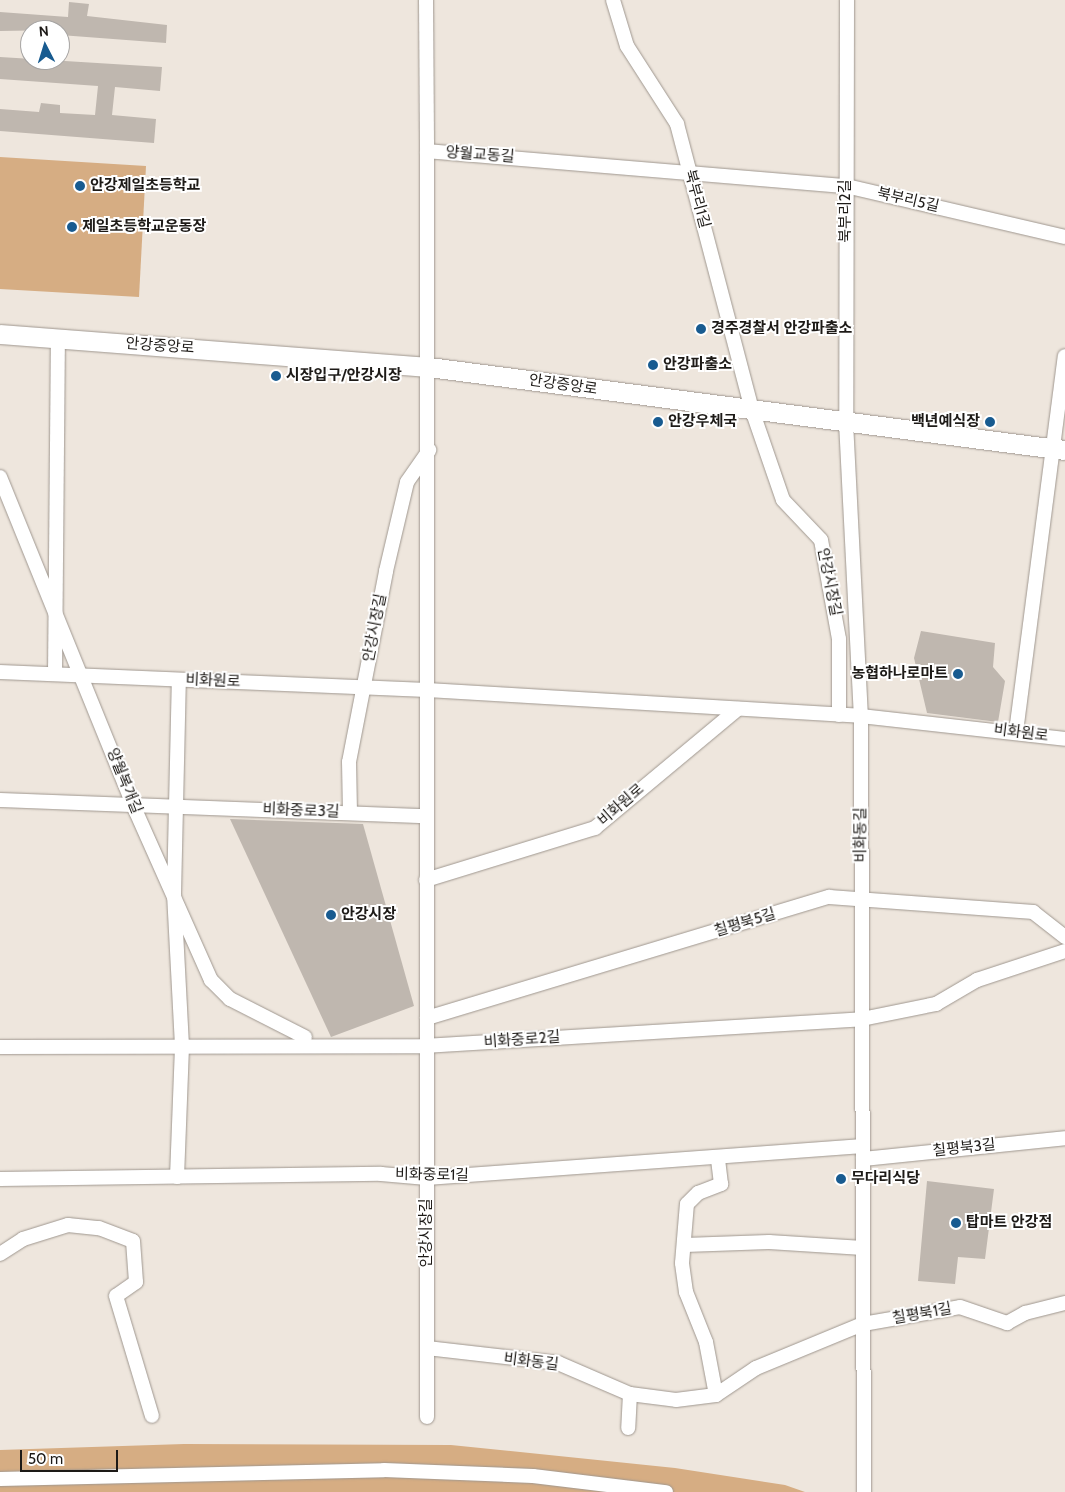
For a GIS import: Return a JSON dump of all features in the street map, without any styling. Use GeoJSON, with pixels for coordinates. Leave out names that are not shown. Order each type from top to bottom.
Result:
{"type":"FeatureCollection","features":[{"type":"Feature","properties":{"kind":"main road","name":"안강중앙로"},"geometry":{"type":"LineString","coordinates":[[0,334],[429,367],[1060,449]]}},
{"type":"Feature","properties":{"kind":"street"},"geometry":{"type":"LineString","coordinates":[[426,0],[427,151]]}},
{"type":"Feature","properties":{"kind":"street","name":"북부리1길"},"geometry":{"type":"LineString","coordinates":[[614,0],[627,46],[677,124],[752,410]]}},
{"type":"Feature","properties":{"kind":"street","name":"북부리2길"},"geometry":{"type":"LineString","coordinates":[[846,422],[847,0]]}},
{"type":"Feature","properties":{"kind":"street","name":"양월교동길"},"geometry":{"type":"LineString","coordinates":[[429,367],[427,151],[690,170]]}},
{"type":"Feature","properties":{"kind":"street","name":"북부리5길"},"geometry":{"type":"LineString","coordinates":[[690,170],[846,186],[1065,236]]}},
{"type":"Feature","properties":{"kind":"street"},"geometry":{"type":"LineString","coordinates":[[55,674],[58,339]]}},
{"type":"Feature","properties":{"kind":"street"},"geometry":{"type":"LineString","coordinates":[[1016,732],[1030,606],[1040,543],[1060,449],[1065,356]]}},
{"type":"Feature","properties":{"kind":"street"},"geometry":{"type":"LineString","coordinates":[[427,1018],[425,816],[429,367]]}},
{"type":"Feature","properties":{"kind":"street","name":"안강시장길"},"geometry":{"type":"LineString","coordinates":[[752,410],[783,500],[821,540],[839,638],[839,715]]}},
{"type":"Feature","properties":{"kind":"street","name":"비화동길"},"geometry":{"type":"LineString","coordinates":[[846,422],[861,716],[865,1489]]}},
{"type":"Feature","properties":{"kind":"street","name":"안강시장길"},"geometry":{"type":"LineString","coordinates":[[350,813],[349,762],[407,482],[428,450]]}},
{"type":"Feature","properties":{"kind":"street","name":"양월복개길"},"geometry":{"type":"LineString","coordinates":[[0,477],[55,618],[81,676],[133,805],[211,980],[230,998],[305,1037]]}},
{"type":"Feature","properties":{"kind":"street","name":"비화원로"},"geometry":{"type":"LineString","coordinates":[[0,672],[426,690],[861,716],[1065,739]]}},
{"type":"Feature","properties":{"kind":"street"},"geometry":{"type":"LineString","coordinates":[[177,1178],[182,1046],[174,894],[179,680]]}},
{"type":"Feature","properties":{"kind":"street","name":"비화원로"},"geometry":{"type":"LineString","coordinates":[[426,880],[595,828],[738,709]]}},
{"type":"Feature","properties":{"kind":"street","name":"비화중로3길"},"geometry":{"type":"LineString","coordinates":[[0,800],[425,816]]}},
{"type":"Feature","properties":{"kind":"street","name":"칠평북5길"},"geometry":{"type":"LineString","coordinates":[[427,1018],[829,897],[862,897],[1033,912],[1065,937]]}},
{"type":"Feature","properties":{"kind":"street"},"geometry":{"type":"LineString","coordinates":[[862,1019],[936,1004],[977,980],[1065,951]]}},
{"type":"Feature","properties":{"kind":"street","name":"안강시장길"},"geometry":{"type":"LineString","coordinates":[[427,1018],[424,1046],[427,1178],[427,1417]]}},
{"type":"Feature","properties":{"kind":"street","name":"비화중로2길"},"geometry":{"type":"LineString","coordinates":[[0,1047],[424,1046],[862,1019]]}},
{"type":"Feature","properties":{"kind":"street","name":"칠평북3길"},"geometry":{"type":"LineString","coordinates":[[863,1152],[1065,1138]]}},
{"type":"Feature","properties":{"kind":"street","name":"비화중로1길"},"geometry":{"type":"LineString","coordinates":[[0,1180],[381,1174],[427,1178],[718,1159],[863,1152]]}},
{"type":"Feature","properties":{"kind":"street"},"geometry":{"type":"LineString","coordinates":[[716,1395],[706,1342],[686,1292],[685,1245],[687,1204],[698,1193],[722,1184],[718,1159]]}},
{"type":"Feature","properties":{"kind":"street"},"geometry":{"type":"LineString","coordinates":[[0,1254],[23,1239],[68,1225],[99,1228],[133,1241],[136,1282],[116,1296],[152,1416]]}},
{"type":"Feature","properties":{"kind":"street"},"geometry":{"type":"LineString","coordinates":[[685,1245],[769,1242],[863,1248]]}},
{"type":"Feature","properties":{"kind":"street","name":"칠평북1길"},"geometry":{"type":"LineString","coordinates":[[863,1324],[960,1307],[1007,1323],[1025,1313],[1065,1303]]}},
{"type":"Feature","properties":{"kind":"street","name":"비화동길"},"geometry":{"type":"LineString","coordinates":[[427,1348],[558,1364],[630,1394],[676,1400],[716,1395],[756,1368],[863,1324]]}},
{"type":"Feature","properties":{"kind":"street"},"geometry":{"type":"LineString","coordinates":[[628,1428],[630,1394]]}},
{"type":"Feature","properties":{"kind":"street"},"geometry":{"type":"LineString","coordinates":[[0,1479],[384,1470],[533,1476],[666,1492]]}},
{"type":"Feature","properties":{"kind":"shaded area","name":"제일초등학교운동장"},"geometry":{"type":"Polygon","coordinates":[[[0,157],[146,166],[139,297],[0,289],[0,157]]]}},
{"type":"Feature","properties":{"kind":"shaded area"},"geometry":{"type":"Polygon","coordinates":[[[184,1444],[451,1445],[675,1468],[785,1485],[805,1492],[0,1492],[0,1450],[184,1444]]]}},
{"type":"Feature","properties":{"kind":"building"},"geometry":{"type":"Polygon","coordinates":[[[69,2],[89,4],[87,16],[167,25],[166,43],[70,36],[70,20],[20,20],[20,31],[0,31],[0,12],[68,17],[69,2]]]}},
{"type":"Feature","properties":{"kind":"building"},"geometry":{"type":"Polygon","coordinates":[[[0,57],[20,58],[20,70],[70,70],[70,61],[162,67],[160,91],[115,87],[112,115],[156,119],[154,143],[0,131],[0,109],[39,112],[41,103],[60,105],[60,113],[95,115],[98,86],[0,79],[0,57]]]}},
{"type":"Feature","properties":{"kind":"building","name":"농협하나로마트"},"geometry":{"type":"Polygon","coordinates":[[[921,631],[995,643],[993,667],[1005,681],[998,722],[927,713],[914,658],[921,631]]]}},
{"type":"Feature","properties":{"kind":"building","name":"안강시장"},"geometry":{"type":"Polygon","coordinates":[[[230,819],[363,824],[414,1006],[331,1037],[230,819]]]}},
{"type":"Feature","properties":{"kind":"building","name":"탑마트 안강점"},"geometry":{"type":"Polygon","coordinates":[[[927,1181],[994,1189],[985,1259],[958,1257],[955,1284],[918,1281],[927,1181]]]}},
{"type":"Feature","properties":{"kind":"place","name":"안강제일초등학교"},"geometry":{"type":"Point","coordinates":[80,186]}},
{"type":"Feature","properties":{"kind":"place","name":"제일초등학교운동장"},"geometry":{"type":"Point","coordinates":[72,227]}},
{"type":"Feature","properties":{"kind":"place","name":"경주경찰서 안강파출소"},"geometry":{"type":"Point","coordinates":[701,329]}},
{"type":"Feature","properties":{"kind":"place","name":"안강파출소"},"geometry":{"type":"Point","coordinates":[653,365]}},
{"type":"Feature","properties":{"kind":"place","name":"시장입구/안강시장"},"geometry":{"type":"Point","coordinates":[276,376]}},
{"type":"Feature","properties":{"kind":"place","name":"안강우체국"},"geometry":{"type":"Point","coordinates":[658,422]}},
{"type":"Feature","properties":{"kind":"place","name":"백년예식장"},"geometry":{"type":"Point","coordinates":[990,422]}},
{"type":"Feature","properties":{"kind":"place","name":"농협하나로마트"},"geometry":{"type":"Point","coordinates":[958,674]}},
{"type":"Feature","properties":{"kind":"place","name":"안강시장"},"geometry":{"type":"Point","coordinates":[331,915]}},
{"type":"Feature","properties":{"kind":"place","name":"무다리식당"},"geometry":{"type":"Point","coordinates":[841,1179]}},
{"type":"Feature","properties":{"kind":"place","name":"탑마트 안강점"},"geometry":{"type":"Point","coordinates":[956,1223]}}]}
